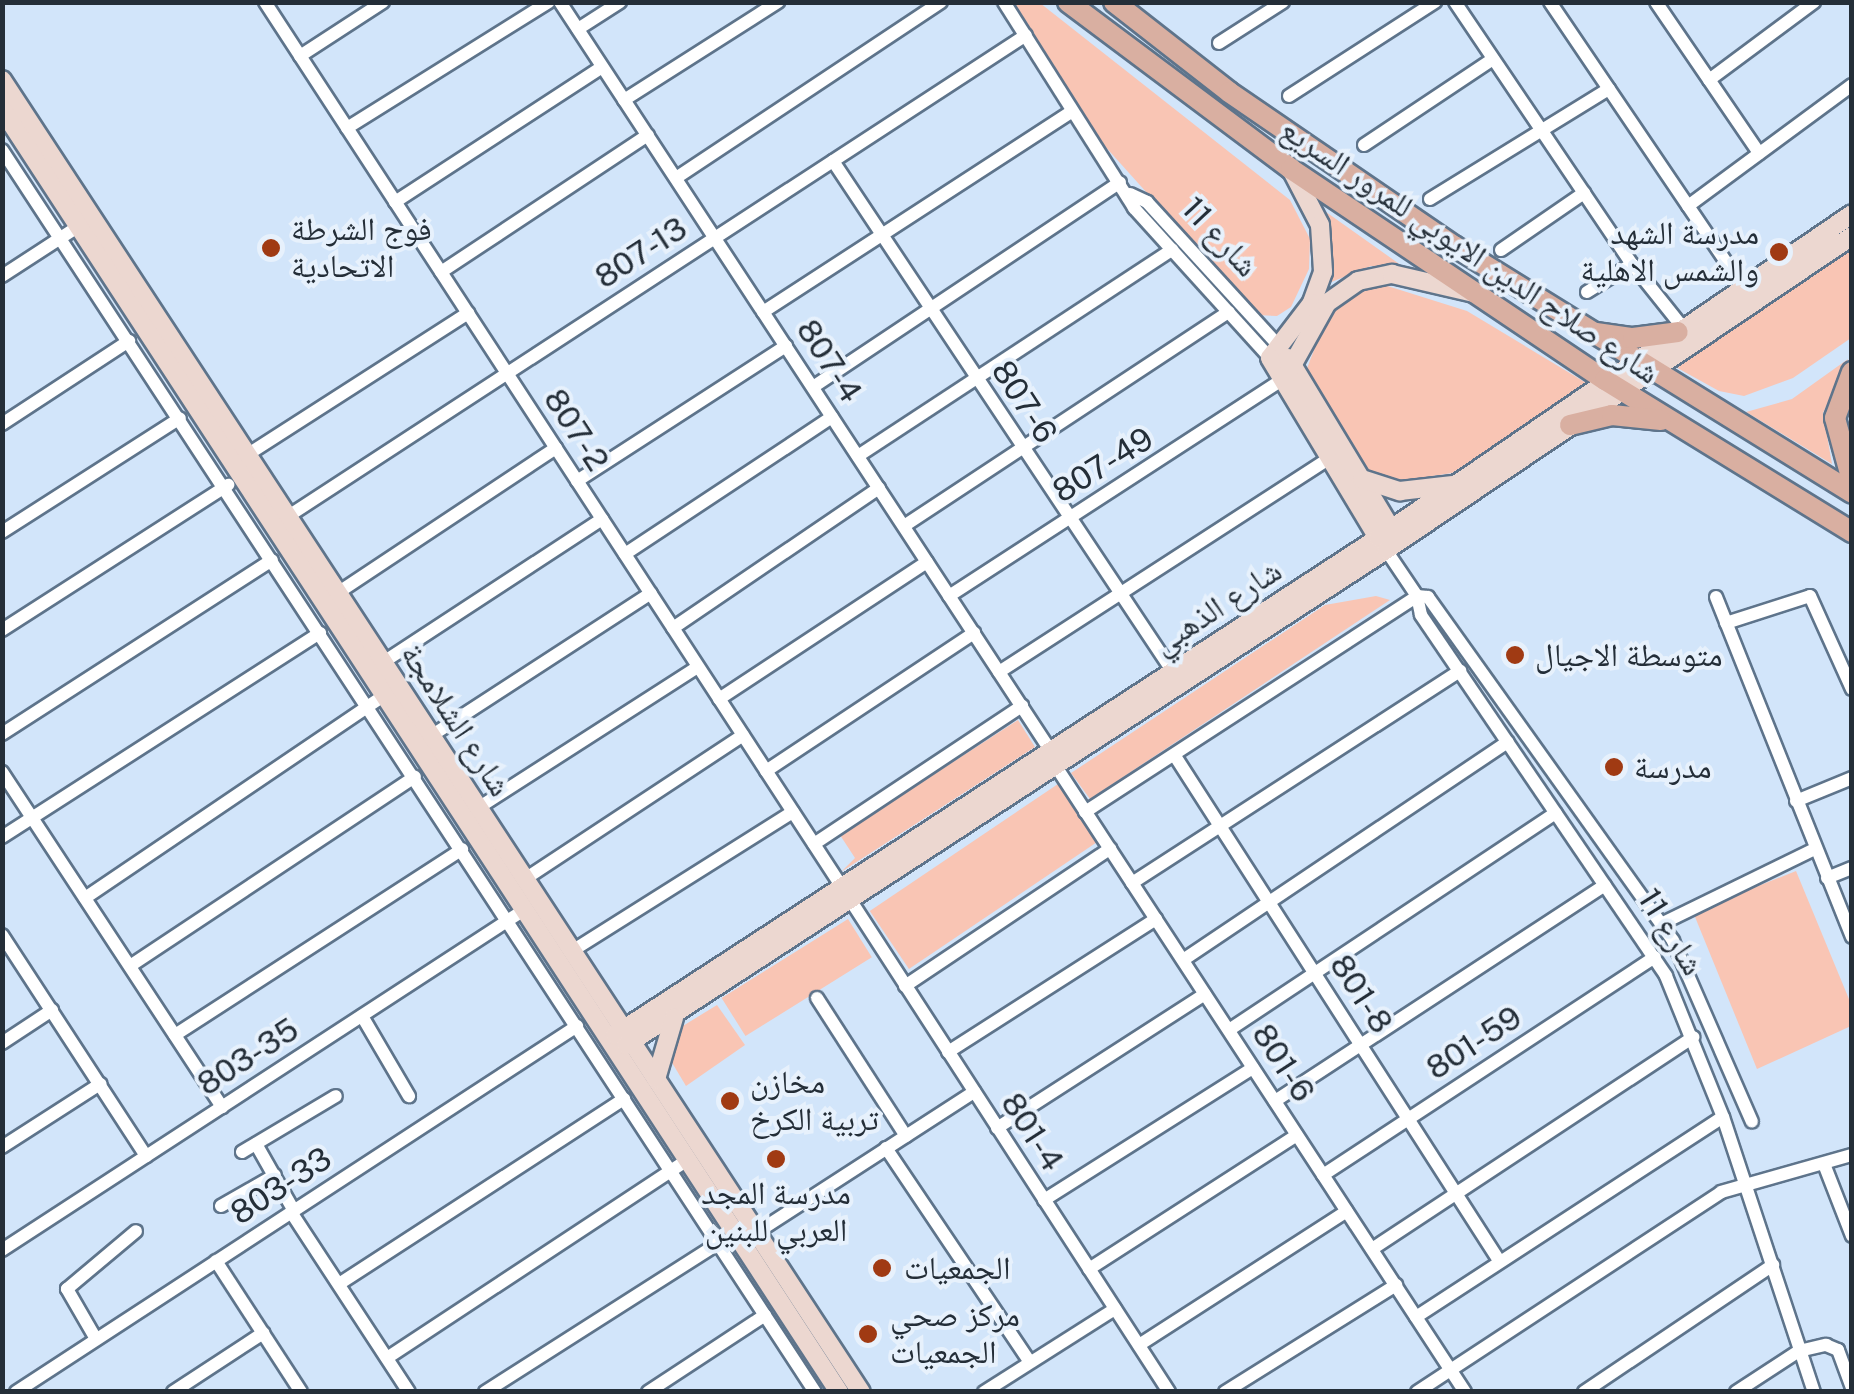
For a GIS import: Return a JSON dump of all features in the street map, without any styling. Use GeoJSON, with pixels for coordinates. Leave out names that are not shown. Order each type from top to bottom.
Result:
{"type":"FeatureCollection","features":[{"type":"Feature","properties":{"kind":"main road","name":"شارع صلاح الدين الايوبي للمرور السريع"},"geometry":{"type":"LineString","coordinates":[[1068,2],[1291,169],[1676,426],[1852,532]]}},
{"type":"Feature","properties":{"kind":"main road","name":"شارع صلاح الدين الايوبي للمرور السريع"},"geometry":{"type":"LineString","coordinates":[[1114,2],[1230,92],[1584,330],[1852,493]]}},
{"type":"Feature","properties":{"kind":"main road"},"geometry":{"type":"LineString","coordinates":[[1584,330],[1633,338],[1680,330]]}},
{"type":"Feature","properties":{"kind":"main road"},"geometry":{"type":"LineString","coordinates":[[1852,372],[1835,418],[1852,481]]}},
{"type":"Feature","properties":{"kind":"main road"},"geometry":{"type":"LineString","coordinates":[[1570,425],[1634,415],[1676,426]]}},
{"type":"Feature","properties":{"kind":"street","name":"807-2"},"geometry":{"type":"LineString","coordinates":[[265,2],[847,894]]}},
{"type":"Feature","properties":{"kind":"street"},"geometry":{"type":"LineString","coordinates":[[300,56],[384,2]]}},
{"type":"Feature","properties":{"kind":"street"},"geometry":{"type":"LineString","coordinates":[[347,128],[548,2]]}},
{"type":"Feature","properties":{"kind":"street","name":"807-4"},"geometry":{"type":"LineString","coordinates":[[560,2],[1053,757]]}},
{"type":"Feature","properties":{"kind":"street"},"geometry":{"type":"LineString","coordinates":[[578,29],[620,2]]}},
{"type":"Feature","properties":{"kind":"street"},"geometry":{"type":"LineString","coordinates":[[624,100],[778,2]]}},
{"type":"Feature","properties":{"kind":"street"},"geometry":{"type":"LineString","coordinates":[[676,178],[941,2]]}},
{"type":"Feature","properties":{"kind":"street","name":"شارع 11"},"geometry":{"type":"LineString","coordinates":[[1004,2],[1071,112],[1172,250],[1230,312],[1275,352]]}},
{"type":"Feature","properties":{"kind":"street"},"geometry":{"type":"LineString","coordinates":[[1219,44],[1284,2]]}},
{"type":"Feature","properties":{"kind":"street"},"geometry":{"type":"LineString","coordinates":[[1289,96],[1435,2]]}},
{"type":"Feature","properties":{"kind":"street"},"geometry":{"type":"LineString","coordinates":[[1455,2],[1680,330]]}},
{"type":"Feature","properties":{"kind":"street"},"geometry":{"type":"LineString","coordinates":[[1550,2],[1744,289]]}},
{"type":"Feature","properties":{"kind":"street"},"geometry":{"type":"LineString","coordinates":[[1709,80],[1814,2]]}},
{"type":"Feature","properties":{"kind":"street"},"geometry":{"type":"LineString","coordinates":[[1662,5],[1759,153]]}},
{"type":"Feature","properties":{"kind":"street","name":"807-13"},"geometry":{"type":"LineString","coordinates":[[286,517],[1026,35]]}},
{"type":"Feature","properties":{"kind":"street"},"geometry":{"type":"LineString","coordinates":[[1364,145],[1493,59]]}},
{"type":"Feature","properties":{"kind":"street"},"geometry":{"type":"LineString","coordinates":[[395,202],[602,67]]}},
{"type":"Feature","properties":{"kind":"street","name":"شارع الشلامجة"},"geometry":{"type":"LineString","coordinates":[[2,80],[572,951],[688,1160],[835,1385]]}},
{"type":"Feature","properties":{"kind":"street"},"geometry":{"type":"LineString","coordinates":[[1688,206],[1852,85]]}},
{"type":"Feature","properties":{"kind":"street"},"geometry":{"type":"LineString","coordinates":[[1430,200],[1608,89]]}},
{"type":"Feature","properties":{"kind":"street","name":"شارع الشلامجة"},"geometry":{"type":"LineString","coordinates":[[2,110],[524,910],[620,1040],[656,1079],[861,1392]]}},
{"type":"Feature","properties":{"kind":"street"},"geometry":{"type":"LineString","coordinates":[[764,312],[1071,112]]}},
{"type":"Feature","properties":{"kind":"street"},"geometry":{"type":"LineString","coordinates":[[441,272],[648,135]]}},
{"type":"Feature","properties":{"kind":"street"},"geometry":{"type":"LineString","coordinates":[[2,150],[7,168],[61,238],[180,418],[813,1391],[835,1385]]}},
{"type":"Feature","properties":{"kind":"street","name":"807-6"},"geometry":{"type":"LineString","coordinates":[[833,161],[1118,596],[1173,672]]}},
{"type":"Feature","properties":{"kind":"street"},"geometry":{"type":"LineString","coordinates":[[1275,352],[1312,303],[1324,260],[1320,225],[1291,169]]}},
{"type":"Feature","properties":{"kind":"street"},"geometry":{"type":"LineString","coordinates":[[813,387],[1120,182]]}},
{"type":"Feature","properties":{"kind":"street"},"geometry":{"type":"LineString","coordinates":[[1502,250],[1584,193]]}},
{"type":"Feature","properties":{"kind":"street","name":"شارع 11"},"geometry":{"type":"LineString","coordinates":[[1130,194],[1146,202],[1275,352],[1361,478],[1385,539]]}},
{"type":"Feature","properties":{"kind":"street","name":"شارع الذهبي"},"geometry":{"type":"LineString","coordinates":[[1643,365],[1680,330],[1852,214]]}},
{"type":"Feature","properties":{"kind":"street"},"geometry":{"type":"LineString","coordinates":[[2,276],[79,226]]}},
{"type":"Feature","properties":{"kind":"street","name":"شارع الذهبي"},"geometry":{"type":"LineString","coordinates":[[620,1040],[1385,539],[1458,484],[1852,236]]}},
{"type":"Feature","properties":{"kind":"street"},"geometry":{"type":"LineString","coordinates":[[858,456],[974,376],[1172,250]]}},
{"type":"Feature","properties":{"kind":"street"},"geometry":{"type":"LineString","coordinates":[[1587,292],[1632,264]]}},
{"type":"Feature","properties":{"kind":"street"},"geometry":{"type":"LineString","coordinates":[[1289,372],[1327,303],[1358,281],[1392,274],[1477,294]]}},
{"type":"Feature","properties":{"kind":"street"},"geometry":{"type":"LineString","coordinates":[[904,526],[1230,312]]}},
{"type":"Feature","properties":{"kind":"street"},"geometry":{"type":"LineString","coordinates":[[247,455],[468,313]]}},
{"type":"Feature","properties":{"kind":"street"},"geometry":{"type":"LineString","coordinates":[[2,424],[129,341]]}},
{"type":"Feature","properties":{"kind":"street"},"geometry":{"type":"LineString","coordinates":[[577,481],[786,346]]}},
{"type":"Feature","properties":{"kind":"street","name":"شارع 11"},"geometry":{"type":"LineString","coordinates":[[1289,372],[1331,457],[1417,596],[1421,615],[1655,957],[1693,1037],[1723,1116],[1814,1392]]}},
{"type":"Feature","properties":{"kind":"street","name":"807-49"},"geometry":{"type":"LineString","coordinates":[[949,596],[1289,372]]}},
{"type":"Feature","properties":{"kind":"street","name":"شارع الذهبي"},"geometry":{"type":"LineString","coordinates":[[1053,757],[1173,672],[1570,425],[1613,385]]}},
{"type":"Feature","properties":{"kind":"street"},"geometry":{"type":"LineString","coordinates":[[625,554],[832,417]]}},
{"type":"Feature","properties":{"kind":"street"},"geometry":{"type":"LineString","coordinates":[[2,532],[180,418]]}},
{"type":"Feature","properties":{"kind":"street"},"geometry":{"type":"LineString","coordinates":[[336,594],[556,448]]}},
{"type":"Feature","properties":{"kind":"street"},"geometry":{"type":"LineString","coordinates":[[999,672],[1331,457]]}},
{"type":"Feature","properties":{"kind":"street"},"geometry":{"type":"LineString","coordinates":[[2,630],[243,475]]}},
{"type":"Feature","properties":{"kind":"street"},"geometry":{"type":"LineString","coordinates":[[1361,478],[1400,492],[1458,484]]}},
{"type":"Feature","properties":{"kind":"street"},"geometry":{"type":"LineString","coordinates":[[673,628],[879,488]]}},
{"type":"Feature","properties":{"kind":"street"},"geometry":{"type":"LineString","coordinates":[[382,664],[602,519]]}},
{"type":"Feature","properties":{"kind":"street"},"geometry":{"type":"LineString","coordinates":[[2,734],[272,560]]}},
{"type":"Feature","properties":{"kind":"street"},"geometry":{"type":"LineString","coordinates":[[720,699],[927,562]]}},
{"type":"Feature","properties":{"kind":"street"},"geometry":{"type":"LineString","coordinates":[[431,736],[650,594]]}},
{"type":"Feature","properties":{"kind":"street"},"geometry":{"type":"LineString","coordinates":[[1086,812],[1417,596],[1440,607],[1661,924],[1692,980],[1752,1122]]}},
{"type":"Feature","properties":{"kind":"street"},"geometry":{"type":"LineString","coordinates":[[1716,596],[1852,937]]}},
{"type":"Feature","properties":{"kind":"street"},"geometry":{"type":"LineString","coordinates":[[1726,623],[1810,596],[1852,689]]}},
{"type":"Feature","properties":{"kind":"street"},"geometry":{"type":"LineString","coordinates":[[2,837],[320,633]]}},
{"type":"Feature","properties":{"kind":"street"},"geometry":{"type":"LineString","coordinates":[[766,771],[974,633]]}},
{"type":"Feature","properties":{"kind":"street"},"geometry":{"type":"LineString","coordinates":[[478,808],[698,667]]}},
{"type":"Feature","properties":{"kind":"street"},"geometry":{"type":"LineString","coordinates":[[1132,884],[1460,671]]}},
{"type":"Feature","properties":{"kind":"street"},"geometry":{"type":"LineString","coordinates":[[85,898],[385,695]]}},
{"type":"Feature","properties":{"kind":"street"},"geometry":{"type":"LineString","coordinates":[[814,844],[1022,706]]}},
{"type":"Feature","properties":{"kind":"street"},"geometry":{"type":"LineString","coordinates":[[525,879],[743,734]]}},
{"type":"Feature","properties":{"kind":"street"},"geometry":{"type":"LineString","coordinates":[[1183,960],[1508,742]]}},
{"type":"Feature","properties":{"kind":"street","name":"801-8"},"geometry":{"type":"LineString","coordinates":[[1175,756],[1500,1262]]}},
{"type":"Feature","properties":{"kind":"street","name":"801-6"},"geometry":{"type":"LineString","coordinates":[[1053,757],[1465,1392]]}},
{"type":"Feature","properties":{"kind":"street"},"geometry":{"type":"LineString","coordinates":[[2,772],[222,1107]]}},
{"type":"Feature","properties":{"kind":"street"},"geometry":{"type":"LineString","coordinates":[[130,966],[414,777]]}},
{"type":"Feature","properties":{"kind":"street"},"geometry":{"type":"LineString","coordinates":[[1796,800],[1852,778]]}},
{"type":"Feature","properties":{"kind":"street"},"geometry":{"type":"LineString","coordinates":[[572,951],[793,812]]}},
{"type":"Feature","properties":{"kind":"street"},"geometry":{"type":"LineString","coordinates":[[1229,1030],[1556,813]]}},
{"type":"Feature","properties":{"kind":"street"},"geometry":{"type":"LineString","coordinates":[[175,1035],[462,849]]}},
{"type":"Feature","properties":{"kind":"street"},"geometry":{"type":"LineString","coordinates":[[904,986],[1110,849]]}},
{"type":"Feature","properties":{"kind":"street"},"geometry":{"type":"LineString","coordinates":[[1661,924],[1815,850]]}},
{"type":"Feature","properties":{"kind":"street"},"geometry":{"type":"LineString","coordinates":[[1827,878],[1852,868]]}},
{"type":"Feature","properties":{"kind":"street"},"geometry":{"type":"LineString","coordinates":[[1275,1102],[1605,885]]}},
{"type":"Feature","properties":{"kind":"street","name":"شارع الذهبي"},"geometry":{"type":"LineString","coordinates":[[620,1040],[676,1015],[847,894]]}},
{"type":"Feature","properties":{"kind":"street","name":"801-4"},"geometry":{"type":"LineString","coordinates":[[847,894],[1169,1392]]}},
{"type":"Feature","properties":{"kind":"street"},"geometry":{"type":"LineString","coordinates":[[1629,918],[1648,905]]}},
{"type":"Feature","properties":{"kind":"street","name":"803-35"},"geometry":{"type":"LineString","coordinates":[[2,1250],[524,910]]}},
{"type":"Feature","properties":{"kind":"street"},"geometry":{"type":"LineString","coordinates":[[948,1052],[1156,919]]}},
{"type":"Feature","properties":{"kind":"street"},"geometry":{"type":"LineString","coordinates":[[5,944],[146,1156]]}},
{"type":"Feature","properties":{"kind":"street","name":"801-59"},"geometry":{"type":"LineString","coordinates":[[1323,1175],[1655,957]]}},
{"type":"Feature","properties":{"kind":"street"},"geometry":{"type":"LineString","coordinates":[[997,1128],[1205,994]]}},
{"type":"Feature","properties":{"kind":"street"},"geometry":{"type":"LineString","coordinates":[[817,998],[906,1136]]}},
{"type":"Feature","properties":{"kind":"street"},"geometry":{"type":"LineString","coordinates":[[2,1042],[52,1010]]}},
{"type":"Feature","properties":{"kind":"street"},"geometry":{"type":"LineString","coordinates":[[656,1079],[676,1015]]}},
{"type":"Feature","properties":{"kind":"street"},"geometry":{"type":"LineString","coordinates":[[362,1016],[409,1096]]}},
{"type":"Feature","properties":{"kind":"street","name":"803-33"},"geometry":{"type":"LineString","coordinates":[[16,1392],[577,1026]]}},
{"type":"Feature","properties":{"kind":"street"},"geometry":{"type":"LineString","coordinates":[[1372,1249],[1693,1037]]}},
{"type":"Feature","properties":{"kind":"street"},"geometry":{"type":"LineString","coordinates":[[1044,1200],[1253,1068]]}},
{"type":"Feature","properties":{"kind":"street"},"geometry":{"type":"LineString","coordinates":[[2,1148],[100,1084]]}},
{"type":"Feature","properties":{"kind":"street"},"geometry":{"type":"LineString","coordinates":[[756,1233],[974,1092]]}},
{"type":"Feature","properties":{"kind":"street"},"geometry":{"type":"LineString","coordinates":[[242,1152],[336,1096]]}},
{"type":"Feature","properties":{"kind":"street"},"geometry":{"type":"LineString","coordinates":[[338,1284],[624,1099]]}},
{"type":"Feature","properties":{"kind":"street"},"geometry":{"type":"LineString","coordinates":[[1416,1317],[1723,1116]]}},
{"type":"Feature","properties":{"kind":"street"},"geometry":{"type":"LineString","coordinates":[[1089,1269],[1297,1135]]}},
{"type":"Feature","properties":{"kind":"street"},"geometry":{"type":"LineString","coordinates":[[256,1144],[293,1212],[409,1392]]}},
{"type":"Feature","properties":{"kind":"street"},"geometry":{"type":"LineString","coordinates":[[886,1148],[1030,1362]]}},
{"type":"Feature","properties":{"kind":"street"},"geometry":{"type":"LineString","coordinates":[[1417,1392],[1721,1192],[1852,1155]]}},
{"type":"Feature","properties":{"kind":"street"},"geometry":{"type":"LineString","coordinates":[[387,1358],[688,1160]]}},
{"type":"Feature","properties":{"kind":"street"},"geometry":{"type":"LineString","coordinates":[[1824,1164],[1852,1236]]}},
{"type":"Feature","properties":{"kind":"street"},"geometry":{"type":"LineString","coordinates":[[221,1206],[275,1175]]}},
{"type":"Feature","properties":{"kind":"street"},"geometry":{"type":"LineString","coordinates":[[1139,1345],[1347,1211]]}},
{"type":"Feature","properties":{"kind":"street"},"geometry":{"type":"LineString","coordinates":[[96,1340],[66,1291],[89,1264],[136,1232]]}},
{"type":"Feature","properties":{"kind":"street"},"geometry":{"type":"LineString","coordinates":[[486,1392],[718,1243]]}},
{"type":"Feature","properties":{"kind":"street"},"geometry":{"type":"LineString","coordinates":[[216,1261],[302,1392]]}},
{"type":"Feature","properties":{"kind":"street"},"geometry":{"type":"LineString","coordinates":[[1584,1392],[1773,1264]]}},
{"type":"Feature","properties":{"kind":"street"},"geometry":{"type":"LineString","coordinates":[[1225,1392],[1396,1285]]}},
{"type":"Feature","properties":{"kind":"street"},"geometry":{"type":"LineString","coordinates":[[984,1392],[1115,1309]]}},
{"type":"Feature","properties":{"kind":"street"},"geometry":{"type":"LineString","coordinates":[[648,1392],[765,1315]]}},
{"type":"Feature","properties":{"kind":"street"},"geometry":{"type":"LineString","coordinates":[[172,1392],[263,1333]]}},
{"type":"Feature","properties":{"kind":"street"},"geometry":{"type":"LineString","coordinates":[[1736,1392],[1799,1351],[1833,1346],[1852,1388]]}},
{"type":"Feature","properties":{"kind":"shaded area"},"geometry":{"type":"Polygon","coordinates":[[[1009,3],[1040,3],[1290,200],[1310,239],[1309,269],[1291,307],[1277,316],[1257,315],[1093,133],[1009,3]]]}},
{"type":"Feature","properties":{"kind":"shaded area"},"geometry":{"type":"Polygon","coordinates":[[[1319,207],[1405,268],[1371,266],[1329,283],[1331,238],[1319,207]]]}},
{"type":"Feature","properties":{"kind":"shaded area"},"geometry":{"type":"Polygon","coordinates":[[[1851,246],[1851,338],[1793,378],[1744,396],[1719,391],[1672,365],[1851,246]]]}},
{"type":"Feature","properties":{"kind":"shaded area"},"geometry":{"type":"Polygon","coordinates":[[[1378,283],[1467,311],[1588,384],[1452,473],[1401,481],[1368,470],[1352,456],[1306,371],[1330,308],[1378,283]]]}},
{"type":"Feature","properties":{"kind":"shaded area"},"geometry":{"type":"Polygon","coordinates":[[[1848,359],[1823,413],[1832,464],[1746,412],[1792,399],[1848,359]]]}},
{"type":"Feature","properties":{"kind":"shaded area"},"geometry":{"type":"Polygon","coordinates":[[[1376,596],[1390,600],[1090,799],[1071,773],[1325,605],[1376,596]]]}},
{"type":"Feature","properties":{"kind":"shaded area"},"geometry":{"type":"Polygon","coordinates":[[[1018,720],[1035,747],[841,872],[855,858],[840,835],[1018,720]]]}},
{"type":"Feature","properties":{"kind":"shaded area"},"geometry":{"type":"Polygon","coordinates":[[[1058,784],[1097,842],[909,969],[870,911],[1058,784]]]}},
{"type":"Feature","properties":{"kind":"shaded area"},"geometry":{"type":"Polygon","coordinates":[[[1796,871],[1851,1004],[1851,1026],[1757,1069],[1693,912],[1796,871]]]}},
{"type":"Feature","properties":{"kind":"shaded area"},"geometry":{"type":"Polygon","coordinates":[[[848,919],[872,957],[745,1036],[722,998],[848,919]]]}},
{"type":"Feature","properties":{"kind":"shaded area"},"geometry":{"type":"Polygon","coordinates":[[[717,1005],[745,1045],[686,1086],[668,1056],[673,1032],[717,1005]]]}},
{"type":"Feature","properties":{"kind":"place","name":"فوج الشرطة الاتحادية"},"geometry":{"type":"Point","coordinates":[271,248]}},
{"type":"Feature","properties":{"kind":"place","name":"مدرسة الشهد والشمس الاهلية"},"geometry":{"type":"Point","coordinates":[1779,252]}},
{"type":"Feature","properties":{"kind":"place","name":"متوسطة الاجيال"},"geometry":{"type":"Point","coordinates":[1515,655]}},
{"type":"Feature","properties":{"kind":"place","name":"مدرسة"},"geometry":{"type":"Point","coordinates":[1614,767]}},
{"type":"Feature","properties":{"kind":"place","name":"مخازن تربية الكرخ"},"geometry":{"type":"Point","coordinates":[730,1101]}},
{"type":"Feature","properties":{"kind":"place","name":"مدرسة المجد العربي للبنين"},"geometry":{"type":"Point","coordinates":[776,1159]}},
{"type":"Feature","properties":{"kind":"place","name":"الجمعيات"},"geometry":{"type":"Point","coordinates":[882,1268]}},
{"type":"Feature","properties":{"kind":"place","name":"مركز صحي الجمعيات"},"geometry":{"type":"Point","coordinates":[868,1334]}}]}
